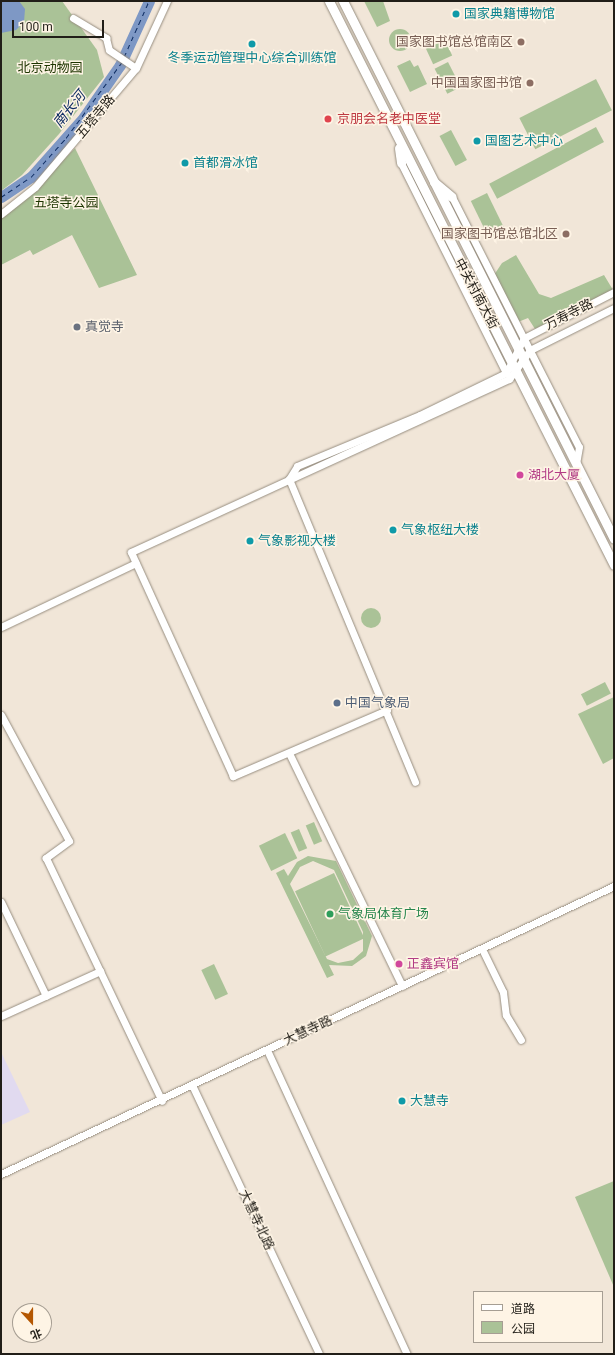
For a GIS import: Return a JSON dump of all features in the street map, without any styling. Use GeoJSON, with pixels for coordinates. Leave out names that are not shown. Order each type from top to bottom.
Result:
{"type":"FeatureCollection","features":[{"type":"Feature","properties":{"kind":"main road","name":"中关村南大街"},"geometry":{"type":"LineString","coordinates":[[329,1],[450,244],[514,366],[614,565]]}},
{"type":"Feature","properties":{"kind":"main road","name":"中关村南大街"},"geometry":{"type":"LineString","coordinates":[[343,1],[430,179],[614,539]]}},
{"type":"Feature","properties":{"kind":"main road"},"geometry":{"type":"LineString","coordinates":[[398,140],[401,163]]}},
{"type":"Feature","properties":{"kind":"main road"},"geometry":{"type":"LineString","coordinates":[[430,179],[452,197]]}},
{"type":"Feature","properties":{"kind":"main road"},"geometry":{"type":"LineString","coordinates":[[437,232],[450,244]]}},
{"type":"Feature","properties":{"kind":"street","name":"五塔寺路"},"geometry":{"type":"LineString","coordinates":[[1,214],[35,187],[136,68],[167,1]]}},
{"type":"Feature","properties":{"kind":"street"},"geometry":{"type":"LineString","coordinates":[[73,18],[106,38],[109,50],[136,68]]}},
{"type":"Feature","properties":{"kind":"street","name":"中关村南大街"},"geometry":{"type":"LineString","coordinates":[[401,163],[508,376]]}},
{"type":"Feature","properties":{"kind":"street","name":"中关村南大街"},"geometry":{"type":"LineString","coordinates":[[452,197],[579,447],[576,464]]}},
{"type":"Feature","properties":{"kind":"street","name":"万寿寺路"},"geometry":{"type":"LineString","coordinates":[[524,338],[614,292]]}},
{"type":"Feature","properties":{"kind":"street","name":"万寿寺路"},"geometry":{"type":"LineString","coordinates":[[530,350],[614,308]]}},
{"type":"Feature","properties":{"kind":"street"},"geometry":{"type":"LineString","coordinates":[[387,710],[233,776],[131,552],[508,376],[514,366],[518,351],[524,338]]}},
{"type":"Feature","properties":{"kind":"street"},"geometry":{"type":"LineString","coordinates":[[514,366],[523,360],[530,350]]}},
{"type":"Feature","properties":{"kind":"street"},"geometry":{"type":"LineString","coordinates":[[289,479],[387,710],[415,782]]}},
{"type":"Feature","properties":{"kind":"street"},"geometry":{"type":"LineString","coordinates":[[1,627],[136,563]]}},
{"type":"Feature","properties":{"kind":"street"},"geometry":{"type":"LineString","coordinates":[[1,715],[69,842],[46,858],[162,1101]]}},
{"type":"Feature","properties":{"kind":"street"},"geometry":{"type":"LineString","coordinates":[[289,753],[402,986]]}},
{"type":"Feature","properties":{"kind":"street","name":"大慧寺路"},"geometry":{"type":"LineString","coordinates":[[1,1174],[162,1101],[192,1085],[614,886]]}},
{"type":"Feature","properties":{"kind":"street"},"geometry":{"type":"LineString","coordinates":[[1,902],[46,996]]}},
{"type":"Feature","properties":{"kind":"street"},"geometry":{"type":"LineString","coordinates":[[482,949],[503,992],[506,1015],[521,1040]]}},
{"type":"Feature","properties":{"kind":"street"},"geometry":{"type":"LineString","coordinates":[[1,1016],[100,971]]}},
{"type":"Feature","properties":{"kind":"street"},"geometry":{"type":"LineString","coordinates":[[267,1050],[407,1354]]}},
{"type":"Feature","properties":{"kind":"street","name":"大慧寺北路"},"geometry":{"type":"LineString","coordinates":[[192,1085],[319,1354]]}},
{"type":"Feature","properties":{"kind":"shaded area"},"geometry":{"type":"Polygon","coordinates":[[[1,1052],[30,1112],[1,1125],[1,1052]]]}},
{"type":"Feature","properties":{"kind":"green space","name":"北京动物园"},"geometry":{"type":"Polygon","coordinates":[[[1,1],[62,1],[97,50],[104,77],[59,134],[22,175],[1,191],[1,1]]]}},
{"type":"Feature","properties":{"kind":"green space"},"geometry":{"type":"Polygon","coordinates":[[[364,1],[383,1],[390,21],[377,27],[364,1]]]}},
{"type":"Feature","properties":{"kind":"green space"},"geometry":{"type":"Polygon","coordinates":[[[400,29],[408,32],[411,40],[408,48],[400,51],[392,48],[389,40],[392,32],[400,29]]]}},
{"type":"Feature","properties":{"kind":"green space"},"geometry":{"type":"Polygon","coordinates":[[[445,40],[452,55],[433,64],[426,49],[445,40]]]}},
{"type":"Feature","properties":{"kind":"green space"},"geometry":{"type":"Polygon","coordinates":[[[410,60],[414,67],[418,65],[427,84],[410,92],[397,66],[410,60]]]}},
{"type":"Feature","properties":{"kind":"green space"},"geometry":{"type":"Polygon","coordinates":[[[448,62],[461,87],[447,94],[435,69],[448,62]]]}},
{"type":"Feature","properties":{"kind":"green space"},"geometry":{"type":"Polygon","coordinates":[[[596,79],[612,110],[535,149],[519,118],[596,79]]]}},
{"type":"Feature","properties":{"kind":"green space"},"geometry":{"type":"Polygon","coordinates":[[[596,127],[604,142],[497,199],[489,184],[596,127]]]}},
{"type":"Feature","properties":{"kind":"green space"},"geometry":{"type":"Polygon","coordinates":[[[451,130],[467,160],[455,166],[440,136],[451,130]]]}},
{"type":"Feature","properties":{"kind":"green space","name":"五塔寺公园"},"geometry":{"type":"Polygon","coordinates":[[[75,148],[137,275],[99,288],[72,235],[33,255],[30,250],[1,265],[1,215],[35,190],[75,148]]]}},
{"type":"Feature","properties":{"kind":"green space"},"geometry":{"type":"Polygon","coordinates":[[[487,193],[505,230],[489,238],[471,201],[487,193]]]}},
{"type":"Feature","properties":{"kind":"green space"},"geometry":{"type":"Polygon","coordinates":[[[516,255],[539,294],[551,298],[604,275],[613,290],[535,329],[528,318],[518,322],[494,275],[502,263],[516,255]]]}},
{"type":"Feature","properties":{"kind":"green space"},"geometry":{"type":"Polygon","coordinates":[[[367,608],[375,608],[381,614],[381,622],[375,628],[367,628],[361,622],[361,614],[367,608]]]}},
{"type":"Feature","properties":{"kind":"green space"},"geometry":{"type":"Polygon","coordinates":[[[605,682],[611,694],[587,706],[581,694],[605,682]]]}},
{"type":"Feature","properties":{"kind":"green space"},"geometry":{"type":"Polygon","coordinates":[[[614,697],[614,758],[603,764],[578,714],[614,697]]]}},
{"type":"Feature","properties":{"kind":"green space"},"geometry":{"type":"Polygon","coordinates":[[[314,822],[322,841],[314,845],[306,826],[314,822]]]}},
{"type":"Feature","properties":{"kind":"green space"},"geometry":{"type":"Polygon","coordinates":[[[299,829],[307,848],[299,852],[291,833],[299,829]]]}},
{"type":"Feature","properties":{"kind":"green space"},"geometry":{"type":"Polygon","coordinates":[[[285,833],[297,858],[271,871],[259,846],[285,833]]]}},
{"type":"Feature","properties":{"kind":"green space"},"geometry":{"type":"Polygon","coordinates":[[[308,856],[336,861],[372,936],[366,956],[352,966],[329,965],[334,975],[327,978],[276,873],[284,869],[288,876],[297,862],[308,856]],[[313,861],[300,867],[290,884],[327,959],[338,963],[353,960],[363,951],[363,932],[334,870],[313,861]]]}},
{"type":"Feature","properties":{"kind":"green space","name":"气象局体育广场"},"geometry":{"type":"Polygon","coordinates":[[[334,873],[364,938],[325,956],[295,891],[334,873]]]}},
{"type":"Feature","properties":{"kind":"green space"},"geometry":{"type":"Polygon","coordinates":[[[214,964],[228,994],[215,1000],[201,970],[214,964]]]}},
{"type":"Feature","properties":{"kind":"green space"},"geometry":{"type":"Polygon","coordinates":[[[614,1181],[614,1287],[575,1197],[614,1181]]]}},
{"type":"Feature","properties":{"kind":"water"},"geometry":{"type":"Polygon","coordinates":[[[1,1],[19,1],[25,9],[24,22],[16,30],[1,33],[1,1]]]}},
{"type":"Feature","properties":{"kind":"waterway","name":"南长河"},"geometry":{"type":"LineString","coordinates":[[1,197],[31,177],[84,117],[120,65],[149,1]]}},
{"type":"Feature","properties":{"kind":"ferry route"},"geometry":{"type":"LineString","coordinates":[[124,57],[149,1]]}},
{"type":"Feature","properties":{"kind":"ferry route"},"geometry":{"type":"LineString","coordinates":[[1,197],[31,177],[66,138],[122,62]]}},
{"type":"Feature","properties":{"kind":"place","name":"国家典籍博物馆"},"geometry":{"type":"Point","coordinates":[456,14]}},
{"type":"Feature","properties":{"kind":"place","name":"国家图书馆总馆南区"},"geometry":{"type":"Point","coordinates":[521,42]}},
{"type":"Feature","properties":{"kind":"place","name":"冬季运动管理中心综合训练馆"},"geometry":{"type":"Point","coordinates":[252,44]}},
{"type":"Feature","properties":{"kind":"place","name":"中国国家图书馆"},"geometry":{"type":"Point","coordinates":[530,83]}},
{"type":"Feature","properties":{"kind":"place","name":"京朋会名老中医堂"},"geometry":{"type":"Point","coordinates":[328,119]}},
{"type":"Feature","properties":{"kind":"place","name":"国图艺术中心"},"geometry":{"type":"Point","coordinates":[477,141]}},
{"type":"Feature","properties":{"kind":"place","name":"首都滑冰馆"},"geometry":{"type":"Point","coordinates":[185,163]}},
{"type":"Feature","properties":{"kind":"place","name":"国家图书馆总馆北区"},"geometry":{"type":"Point","coordinates":[566,234]}},
{"type":"Feature","properties":{"kind":"place","name":"真觉寺"},"geometry":{"type":"Point","coordinates":[77,327]}},
{"type":"Feature","properties":{"kind":"place","name":"湖北大厦"},"geometry":{"type":"Point","coordinates":[520,475]}},
{"type":"Feature","properties":{"kind":"place","name":"气象枢纽大楼"},"geometry":{"type":"Point","coordinates":[393,530]}},
{"type":"Feature","properties":{"kind":"place","name":"气象影视大楼"},"geometry":{"type":"Point","coordinates":[250,541]}},
{"type":"Feature","properties":{"kind":"place","name":"中国气象局"},"geometry":{"type":"Point","coordinates":[337,703]}},
{"type":"Feature","properties":{"kind":"place","name":"气象局体育广场"},"geometry":{"type":"Point","coordinates":[330,914]}},
{"type":"Feature","properties":{"kind":"place","name":"正鑫宾馆"},"geometry":{"type":"Point","coordinates":[399,964]}},
{"type":"Feature","properties":{"kind":"place","name":"大慧寺"},"geometry":{"type":"Point","coordinates":[402,1101]}}]}
